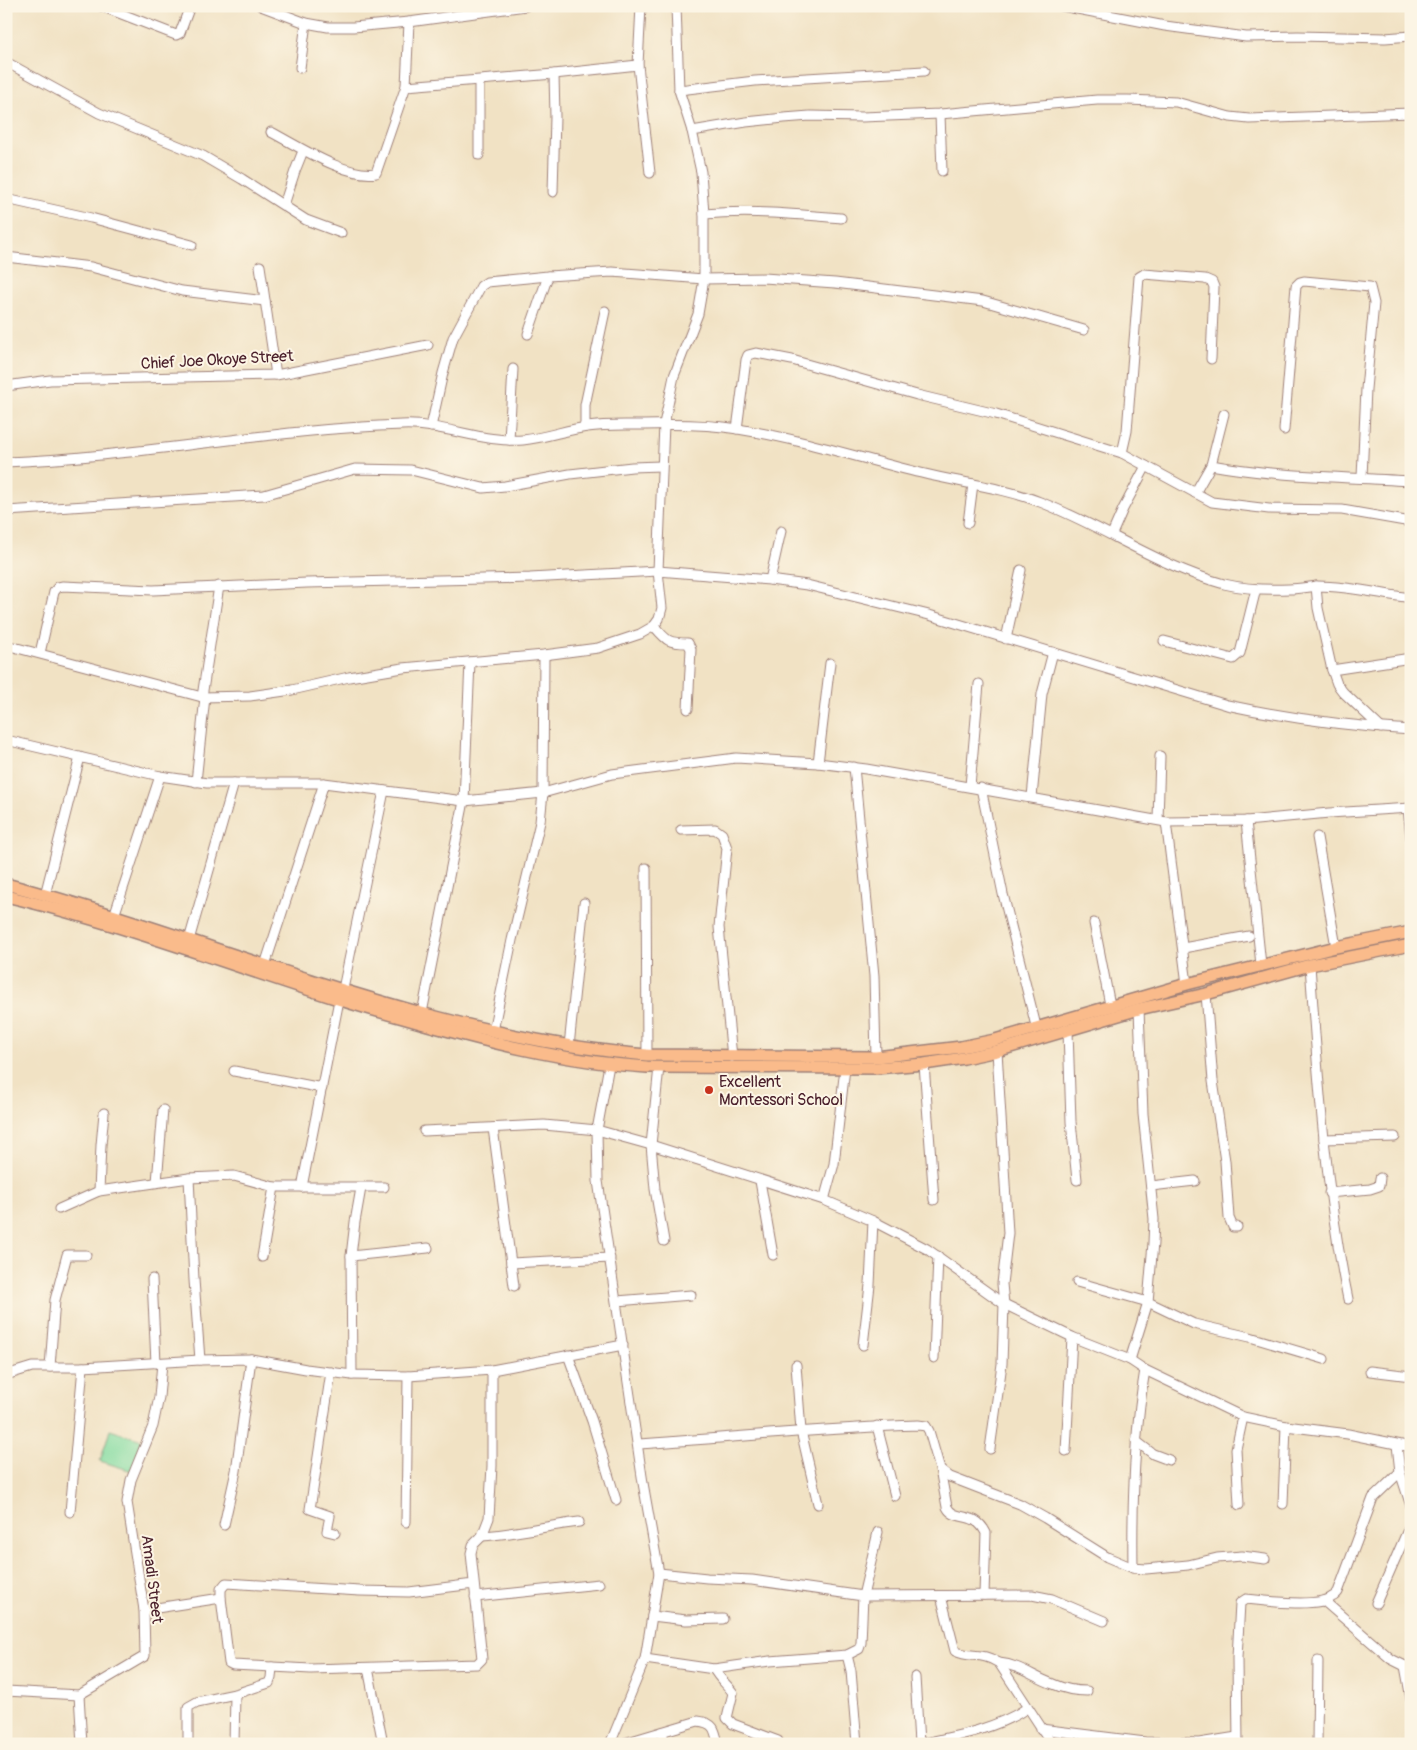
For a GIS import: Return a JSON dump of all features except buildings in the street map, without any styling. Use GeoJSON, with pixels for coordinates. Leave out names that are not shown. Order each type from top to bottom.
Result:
{"type":"FeatureCollection","features":[{"type":"Feature","properties":{"kind":"main road"},"geometry":{"type":"LineString","coordinates":[[6,884],[265,964],[341,995],[493,1031],[569,1046],[648,1055],[876,1057],[961,1047],[994,1040],[1110,1005],[1261,965],[1411,932]]}},
{"type":"Feature","properties":{"kind":"main road"},"geometry":{"type":"LineString","coordinates":[[6,896],[87,917],[494,1043],[609,1065],[659,1067],[845,1068],[924,1064],[997,1051],[1139,1009],[1206,994],[1310,965],[1411,945]]}},
{"type":"Feature","properties":{"kind":"street"},"geometry":{"type":"LineString","coordinates":[[101,6],[176,35],[180,33],[190,6]]}},
{"type":"Feature","properties":{"kind":"street"},"geometry":{"type":"LineString","coordinates":[[261,6],[306,23],[328,27],[353,27],[409,22],[526,6]]}},
{"type":"Feature","properties":{"kind":"street"},"geometry":{"type":"LineString","coordinates":[[642,6],[638,64],[650,173]]}},
{"type":"Feature","properties":{"kind":"street"},"geometry":{"type":"LineString","coordinates":[[6,645],[40,653],[91,669],[204,697],[250,696],[292,690],[403,668],[598,648],[640,634],[654,626],[659,619],[662,608],[658,571],[664,424],[674,376],[698,314],[704,279],[704,214],[701,172],[692,131],[679,90],[676,6]]}},
{"type":"Feature","properties":{"kind":"street"},"geometry":{"type":"LineString","coordinates":[[1062,6],[1165,26],[1246,37],[1385,38],[1411,36]]}},
{"type":"Feature","properties":{"kind":"street"},"geometry":{"type":"LineString","coordinates":[[271,132],[303,151],[332,163],[367,175],[376,173],[406,86],[409,22]]}},
{"type":"Feature","properties":{"kind":"street"},"geometry":{"type":"LineString","coordinates":[[300,68],[306,23]]}},
{"type":"Feature","properties":{"kind":"street"},"geometry":{"type":"LineString","coordinates":[[6,62],[99,113],[203,156],[306,220],[341,233]]}},
{"type":"Feature","properties":{"kind":"street"},"geometry":{"type":"LineString","coordinates":[[406,86],[479,82],[638,64]]}},
{"type":"Feature","properties":{"kind":"street"},"geometry":{"type":"LineString","coordinates":[[679,90],[755,81],[924,71]]}},
{"type":"Feature","properties":{"kind":"street"},"geometry":{"type":"LineString","coordinates":[[553,192],[554,74]]}},
{"type":"Feature","properties":{"kind":"street"},"geometry":{"type":"LineString","coordinates":[[479,82],[479,154]]}},
{"type":"Feature","properties":{"kind":"street"},"geometry":{"type":"LineString","coordinates":[[692,131],[746,122],[810,116],[862,117],[940,114],[1097,100],[1176,102],[1230,117],[1249,119],[1411,113]]}},
{"type":"Feature","properties":{"kind":"street"},"geometry":{"type":"LineString","coordinates":[[940,114],[942,171]]}},
{"type":"Feature","properties":{"kind":"street"},"geometry":{"type":"LineString","coordinates":[[284,205],[303,151]]}},
{"type":"Feature","properties":{"kind":"street"},"geometry":{"type":"LineString","coordinates":[[6,199],[91,218],[192,245]]}},
{"type":"Feature","properties":{"kind":"street"},"geometry":{"type":"LineString","coordinates":[[704,214],[777,212],[841,218]]}},
{"type":"Feature","properties":{"kind":"street"},"geometry":{"type":"LineString","coordinates":[[6,257],[91,267],[182,291],[265,301]]}},
{"type":"Feature","properties":{"kind":"street"},"geometry":{"type":"LineString","coordinates":[[260,266],[276,375]]}},
{"type":"Feature","properties":{"kind":"street"},"geometry":{"type":"LineString","coordinates":[[431,427],[443,373],[454,338],[481,286],[487,282],[612,272],[704,279],[764,278],[826,282],[974,300],[1026,312],[1084,330]]}},
{"type":"Feature","properties":{"kind":"street"},"geometry":{"type":"LineString","coordinates":[[1122,453],[1127,431],[1139,277],[1144,274],[1205,279],[1212,282],[1214,287],[1211,359]]}},
{"type":"Feature","properties":{"kind":"street"},"geometry":{"type":"LineString","coordinates":[[528,334],[548,276]]}},
{"type":"Feature","properties":{"kind":"street"},"geometry":{"type":"LineString","coordinates":[[1284,430],[1296,286],[1304,281],[1370,287],[1374,303],[1366,389],[1362,478]]}},
{"type":"Feature","properties":{"kind":"street"},"geometry":{"type":"LineString","coordinates":[[585,427],[585,405],[605,311]]}},
{"type":"Feature","properties":{"kind":"street","name":"Chief Joe Okoye Street"},"geometry":{"type":"LineString","coordinates":[[6,386],[50,380],[276,375],[428,345]]}},
{"type":"Feature","properties":{"kind":"street"},"geometry":{"type":"LineString","coordinates":[[737,429],[746,360],[748,355],[756,353],[792,360],[917,395],[996,414],[1122,453],[1212,502],[1268,509],[1342,510],[1411,522]]}},
{"type":"Feature","properties":{"kind":"street"},"geometry":{"type":"LineString","coordinates":[[509,440],[514,369]]}},
{"type":"Feature","properties":{"kind":"street"},"geometry":{"type":"LineString","coordinates":[[1196,493],[1211,465],[1224,414]]}},
{"type":"Feature","properties":{"kind":"street"},"geometry":{"type":"LineString","coordinates":[[6,462],[72,459],[338,428],[405,424],[431,427],[493,440],[522,440],[550,436],[585,427],[609,425],[664,424],[709,426],[737,429],[1012,492],[1064,511],[1112,534],[1158,560],[1227,584],[1256,589],[1291,590],[1316,586],[1351,588],[1411,598]]}},
{"type":"Feature","properties":{"kind":"street"},"geometry":{"type":"LineString","coordinates":[[1211,465],[1295,476],[1411,481]]}},
{"type":"Feature","properties":{"kind":"street"},"geometry":{"type":"LineString","coordinates":[[6,511],[264,495],[355,468],[410,470],[483,488],[577,473],[661,466]]}},
{"type":"Feature","properties":{"kind":"street"},"geometry":{"type":"LineString","coordinates":[[1112,534],[1146,466]]}},
{"type":"Feature","properties":{"kind":"street"},"geometry":{"type":"LineString","coordinates":[[968,523],[973,484]]}},
{"type":"Feature","properties":{"kind":"street"},"geometry":{"type":"LineString","coordinates":[[770,580],[781,531]]}},
{"type":"Feature","properties":{"kind":"street"},"geometry":{"type":"LineString","coordinates":[[1006,639],[1022,570]]}},
{"type":"Feature","properties":{"kind":"street"},"geometry":{"type":"LineString","coordinates":[[40,653],[54,592],[58,587],[153,590],[219,586],[530,578],[658,571],[770,580],[807,585],[929,616],[1227,705],[1254,711],[1411,730]]}},
{"type":"Feature","properties":{"kind":"street"},"geometry":{"type":"LineString","coordinates":[[196,782],[204,697],[219,586]]}},
{"type":"Feature","properties":{"kind":"street"},"geometry":{"type":"LineString","coordinates":[[1316,586],[1318,608],[1337,684],[1343,692],[1382,728]]}},
{"type":"Feature","properties":{"kind":"street"},"geometry":{"type":"LineString","coordinates":[[1164,641],[1233,659],[1240,653],[1256,589]]}},
{"type":"Feature","properties":{"kind":"street"},"geometry":{"type":"LineString","coordinates":[[654,626],[671,643],[688,643],[690,645],[688,709]]}},
{"type":"Feature","properties":{"kind":"street"},"geometry":{"type":"LineString","coordinates":[[1032,797],[1042,694],[1053,652]]}},
{"type":"Feature","properties":{"kind":"street"},"geometry":{"type":"LineString","coordinates":[[493,1031],[514,930],[540,822],[543,793],[544,655]]}},
{"type":"Feature","properties":{"kind":"street"},"geometry":{"type":"LineString","coordinates":[[1332,670],[1411,658]]}},
{"type":"Feature","properties":{"kind":"street"},"geometry":{"type":"LineString","coordinates":[[422,1013],[464,801],[470,662]]}},
{"type":"Feature","properties":{"kind":"street"},"geometry":{"type":"LineString","coordinates":[[818,763],[830,663]]}},
{"type":"Feature","properties":{"kind":"street"},"geometry":{"type":"LineString","coordinates":[[970,786],[978,684]]}},
{"type":"Feature","properties":{"kind":"street"},"geometry":{"type":"LineString","coordinates":[[6,740],[160,776],[196,782],[324,783],[464,801],[543,793],[612,774],[736,758],[818,763],[970,786],[1162,821],[1246,821],[1409,808],[1411,838]]}},
{"type":"Feature","properties":{"kind":"street"},"geometry":{"type":"LineString","coordinates":[[1160,756],[1162,821],[1187,984]]}},
{"type":"Feature","properties":{"kind":"street"},"geometry":{"type":"LineString","coordinates":[[45,895],[80,757]]}},
{"type":"Feature","properties":{"kind":"street"},"geometry":{"type":"LineString","coordinates":[[854,767],[874,976],[876,1057]]}},
{"type":"Feature","properties":{"kind":"street"},"geometry":{"type":"LineString","coordinates":[[114,916],[160,776]]}},
{"type":"Feature","properties":{"kind":"street"},"geometry":{"type":"LineString","coordinates":[[189,940],[234,783]]}},
{"type":"Feature","properties":{"kind":"street"},"geometry":{"type":"LineString","coordinates":[[265,964],[324,783]]}},
{"type":"Feature","properties":{"kind":"street"},"geometry":{"type":"LineString","coordinates":[[981,788],[1003,894],[1036,1026]]}},
{"type":"Feature","properties":{"kind":"street"},"geometry":{"type":"LineString","coordinates":[[302,1187],[384,791]]}},
{"type":"Feature","properties":{"kind":"street"},"geometry":{"type":"LineString","coordinates":[[1246,821],[1261,965]]}},
{"type":"Feature","properties":{"kind":"street"},"geometry":{"type":"LineString","coordinates":[[681,830],[715,829],[722,834],[727,848],[719,927],[732,1057]]}},
{"type":"Feature","properties":{"kind":"street"},"geometry":{"type":"LineString","coordinates":[[1317,837],[1336,947]]}},
{"type":"Feature","properties":{"kind":"street"},"geometry":{"type":"LineString","coordinates":[[646,868],[648,1055]]}},
{"type":"Feature","properties":{"kind":"street"},"geometry":{"type":"LineString","coordinates":[[569,1046],[584,903]]}},
{"type":"Feature","properties":{"kind":"street"},"geometry":{"type":"LineString","coordinates":[[1094,923],[1110,1005]]}},
{"type":"Feature","properties":{"kind":"street"},"geometry":{"type":"LineString","coordinates":[[1182,948],[1249,936]]}},
{"type":"Feature","properties":{"kind":"street"},"geometry":{"type":"LineString","coordinates":[[1310,965],[1329,1193],[1338,1255],[1348,1299]]}},
{"type":"Feature","properties":{"kind":"street"},"geometry":{"type":"LineString","coordinates":[[1206,994],[1213,1081],[1225,1162],[1229,1218],[1233,1227],[1237,1228]]}},
{"type":"Feature","properties":{"kind":"street"},"geometry":{"type":"LineString","coordinates":[[1130,1360],[1148,1302],[1154,1219],[1144,1114],[1139,1009]]}},
{"type":"Feature","properties":{"kind":"street"},"geometry":{"type":"LineString","coordinates":[[1068,1031],[1071,1122],[1077,1180]]}},
{"type":"Feature","properties":{"kind":"street"},"geometry":{"type":"LineString","coordinates":[[990,1449],[1002,1364],[1004,1304],[1002,1284],[1008,1233],[997,1051]]}},
{"type":"Feature","properties":{"kind":"street"},"geometry":{"type":"LineString","coordinates":[[924,1064],[934,1200]]}},
{"type":"Feature","properties":{"kind":"street"},"geometry":{"type":"LineString","coordinates":[[609,1065],[597,1130],[598,1181],[659,1573],[645,1659],[610,1744]]}},
{"type":"Feature","properties":{"kind":"street"},"geometry":{"type":"LineString","coordinates":[[659,1067],[651,1145],[655,1189],[664,1241]]}},
{"type":"Feature","properties":{"kind":"street"},"geometry":{"type":"LineString","coordinates":[[824,1200],[834,1164],[845,1068]]}},
{"type":"Feature","properties":{"kind":"street"},"geometry":{"type":"LineString","coordinates":[[234,1071],[322,1088]]}},
{"type":"Feature","properties":{"kind":"street"},"geometry":{"type":"LineString","coordinates":[[157,1182],[164,1110]]}},
{"type":"Feature","properties":{"kind":"street"},"geometry":{"type":"LineString","coordinates":[[99,1191],[104,1113]]}},
{"type":"Feature","properties":{"kind":"street"},"geometry":{"type":"LineString","coordinates":[[424,1131],[544,1124],[597,1130],[651,1145],[824,1200],[873,1221],[938,1256],[1004,1304],[1072,1337],[1130,1360],[1145,1370],[1243,1417],[1286,1426],[1348,1434],[1411,1447]]}},
{"type":"Feature","properties":{"kind":"street"},"geometry":{"type":"LineString","coordinates":[[493,1128],[514,1286]]}},
{"type":"Feature","properties":{"kind":"street"},"geometry":{"type":"LineString","coordinates":[[1324,1139],[1395,1137]]}},
{"type":"Feature","properties":{"kind":"street"},"geometry":{"type":"LineString","coordinates":[[59,1209],[99,1191],[189,1178],[234,1176],[274,1187],[384,1187]]}},
{"type":"Feature","properties":{"kind":"street"},"geometry":{"type":"LineString","coordinates":[[189,1178],[200,1360]]}},
{"type":"Feature","properties":{"kind":"street"},"geometry":{"type":"LineString","coordinates":[[1329,1193],[1370,1190],[1379,1186],[1380,1178]]}},
{"type":"Feature","properties":{"kind":"street"},"geometry":{"type":"LineString","coordinates":[[760,1181],[773,1255]]}},
{"type":"Feature","properties":{"kind":"street"},"geometry":{"type":"LineString","coordinates":[[1151,1186],[1195,1181]]}},
{"type":"Feature","properties":{"kind":"street"},"geometry":{"type":"LineString","coordinates":[[262,1257],[274,1187]]}},
{"type":"Feature","properties":{"kind":"street"},"geometry":{"type":"LineString","coordinates":[[352,1375],[351,1256],[354,1222],[361,1188]]}},
{"type":"Feature","properties":{"kind":"street"},"geometry":{"type":"LineString","coordinates":[[863,1345],[870,1285],[873,1221]]}},
{"type":"Feature","properties":{"kind":"street"},"geometry":{"type":"LineString","coordinates":[[351,1256],[428,1248]]}},
{"type":"Feature","properties":{"kind":"street"},"geometry":{"type":"LineString","coordinates":[[50,1367],[55,1300],[67,1254],[86,1255]]}},
{"type":"Feature","properties":{"kind":"street"},"geometry":{"type":"LineString","coordinates":[[934,1358],[938,1256]]}},
{"type":"Feature","properties":{"kind":"street"},"geometry":{"type":"LineString","coordinates":[[511,1264],[610,1258]]}},
{"type":"Feature","properties":{"kind":"street","name":"Amadi Street"},"geometry":{"type":"LineString","coordinates":[[79,1695],[145,1656],[144,1610],[126,1502],[131,1480],[153,1426],[159,1396],[159,1363],[152,1279]]}},
{"type":"Feature","properties":{"kind":"street"},"geometry":{"type":"LineString","coordinates":[[1077,1282],[1148,1302],[1194,1324],[1250,1337],[1324,1358]]}},
{"type":"Feature","properties":{"kind":"street"},"geometry":{"type":"LineString","coordinates":[[617,1301],[691,1295]]}},
{"type":"Feature","properties":{"kind":"street"},"geometry":{"type":"LineString","coordinates":[[1066,1451],[1072,1337]]}},
{"type":"Feature","properties":{"kind":"street"},"geometry":{"type":"LineString","coordinates":[[6,1375],[32,1367],[83,1367],[251,1359],[352,1375],[408,1376],[492,1370],[623,1345]]}},
{"type":"Feature","properties":{"kind":"street"},"geometry":{"type":"LineString","coordinates":[[568,1355],[592,1421],[616,1500]]}},
{"type":"Feature","properties":{"kind":"street"},"geometry":{"type":"LineString","coordinates":[[224,1526],[236,1471],[251,1359]]}},
{"type":"Feature","properties":{"kind":"street"},"geometry":{"type":"LineString","coordinates":[[796,1365],[801,1431],[818,1504]]}},
{"type":"Feature","properties":{"kind":"street"},"geometry":{"type":"LineString","coordinates":[[70,1512],[83,1367]]}},
{"type":"Feature","properties":{"kind":"street"},"geometry":{"type":"LineString","coordinates":[[474,1584],[409,1592],[226,1584],[221,1589],[221,1598],[229,1663],[233,1666],[368,1668],[477,1664],[480,1662],[482,1659],[474,1584],[470,1553],[473,1545],[482,1536],[489,1518],[492,1466],[492,1370]]}},
{"type":"Feature","properties":{"kind":"street"},"geometry":{"type":"LineString","coordinates":[[1133,1568],[1132,1526],[1136,1441],[1145,1370]]}},
{"type":"Feature","properties":{"kind":"street"},"geometry":{"type":"LineString","coordinates":[[1370,1371],[1411,1376]]}},
{"type":"Feature","properties":{"kind":"street"},"geometry":{"type":"LineString","coordinates":[[331,1372],[310,1508],[330,1516],[326,1531],[335,1533]]}},
{"type":"Feature","properties":{"kind":"street"},"geometry":{"type":"LineString","coordinates":[[406,1522],[408,1376]]}},
{"type":"Feature","properties":{"kind":"street"},"geometry":{"type":"LineString","coordinates":[[1239,1506],[1236,1449],[1243,1417]]}},
{"type":"Feature","properties":{"kind":"street"},"geometry":{"type":"LineString","coordinates":[[638,1444],[878,1426],[926,1426],[940,1469],[949,1512],[976,1520],[981,1524],[986,1533],[984,1595]]}},
{"type":"Feature","properties":{"kind":"street"},"geometry":{"type":"LineString","coordinates":[[878,1426],[895,1496]]}},
{"type":"Feature","properties":{"kind":"street"},"geometry":{"type":"LineString","coordinates":[[1283,1504],[1286,1426]]}},
{"type":"Feature","properties":{"kind":"street"},"geometry":{"type":"LineString","coordinates":[[1136,1441],[1153,1454],[1169,1460]]}},
{"type":"Feature","properties":{"kind":"street"},"geometry":{"type":"LineString","coordinates":[[1397,1444],[1400,1472],[1411,1506]]}},
{"type":"Feature","properties":{"kind":"street"},"geometry":{"type":"LineString","coordinates":[[940,1469],[950,1477],[1020,1504],[1107,1557],[1133,1568],[1146,1569],[1188,1565],[1217,1558],[1265,1559]]}},
{"type":"Feature","properties":{"kind":"street"},"geometry":{"type":"LineString","coordinates":[[1041,1729],[1145,1742],[1199,1743],[1237,1741],[1237,1658],[1240,1603],[1246,1599],[1296,1603],[1324,1601],[1332,1598],[1338,1592],[1373,1498],[1400,1472]]}},
{"type":"Feature","properties":{"kind":"street"},"geometry":{"type":"LineString","coordinates":[[482,1536],[579,1522]]}},
{"type":"Feature","properties":{"kind":"street"},"geometry":{"type":"LineString","coordinates":[[1376,1603],[1411,1523]]}},
{"type":"Feature","properties":{"kind":"street"},"geometry":{"type":"LineString","coordinates":[[645,1659],[714,1669],[770,1661],[847,1654],[860,1646],[864,1596],[878,1532]]}},
{"type":"Feature","properties":{"kind":"street"},"geometry":{"type":"LineString","coordinates":[[659,1573],[752,1580],[864,1596],[1032,1594],[1052,1598],[1104,1622]]}},
{"type":"Feature","properties":{"kind":"street"},"geometry":{"type":"LineString","coordinates":[[475,1597],[599,1584]]}},
{"type":"Feature","properties":{"kind":"street"},"geometry":{"type":"LineString","coordinates":[[941,1596],[955,1651],[962,1654],[990,1657],[998,1663],[1052,1744]]}},
{"type":"Feature","properties":{"kind":"street"},"geometry":{"type":"LineString","coordinates":[[144,1610],[221,1598]]}},
{"type":"Feature","properties":{"kind":"street"},"geometry":{"type":"LineString","coordinates":[[1324,1601],[1391,1659],[1408,1664],[1411,1699]]}},
{"type":"Feature","properties":{"kind":"street"},"geometry":{"type":"LineString","coordinates":[[652,1616],[686,1620],[723,1619]]}},
{"type":"Feature","properties":{"kind":"street"},"geometry":{"type":"LineString","coordinates":[[847,1654],[851,1671],[857,1744]]}},
{"type":"Feature","properties":{"kind":"street"},"geometry":{"type":"LineString","coordinates":[[1317,1744],[1318,1661]]}},
{"type":"Feature","properties":{"kind":"street"},"geometry":{"type":"LineString","coordinates":[[998,1663],[1011,1664],[1052,1684],[1074,1691],[1087,1691]]}},
{"type":"Feature","properties":{"kind":"street"},"geometry":{"type":"LineString","coordinates":[[188,1744],[188,1707],[197,1702],[235,1694],[269,1682],[272,1667]]}},
{"type":"Feature","properties":{"kind":"street"},"geometry":{"type":"LineString","coordinates":[[368,1668],[383,1744]]}},
{"type":"Feature","properties":{"kind":"street"},"geometry":{"type":"LineString","coordinates":[[714,1669],[719,1678],[733,1693],[727,1718],[733,1724],[778,1741]]}},
{"type":"Feature","properties":{"kind":"street"},"geometry":{"type":"LineString","coordinates":[[914,1677],[918,1744],[979,1729],[1016,1715],[1027,1708]]}},
{"type":"Feature","properties":{"kind":"street"},"geometry":{"type":"LineString","coordinates":[[6,1691],[79,1695],[82,1744]]}},
{"type":"Feature","properties":{"kind":"street"},"geometry":{"type":"LineString","coordinates":[[234,1744],[235,1694]]}},
{"type":"Feature","properties":{"kind":"street"},"geometry":{"type":"LineString","coordinates":[[621,1744],[698,1722],[706,1722],[711,1725],[715,1731],[718,1744]]}},
{"type":"Feature","properties":{"kind":"street"},"geometry":{"type":"LineString","coordinates":[[662,1732],[665,1744]]}},
{"type":"Feature","properties":{"kind":"green space"},"geometry":{"type":"Polygon","coordinates":[[[110,1430],[142,1440],[132,1471],[100,1461],[110,1430]]]}},
{"type":"Feature","properties":{"kind":"place","name":"Excellent Montessori School"},"geometry":{"type":"Point","coordinates":[709,1090]}}]}
